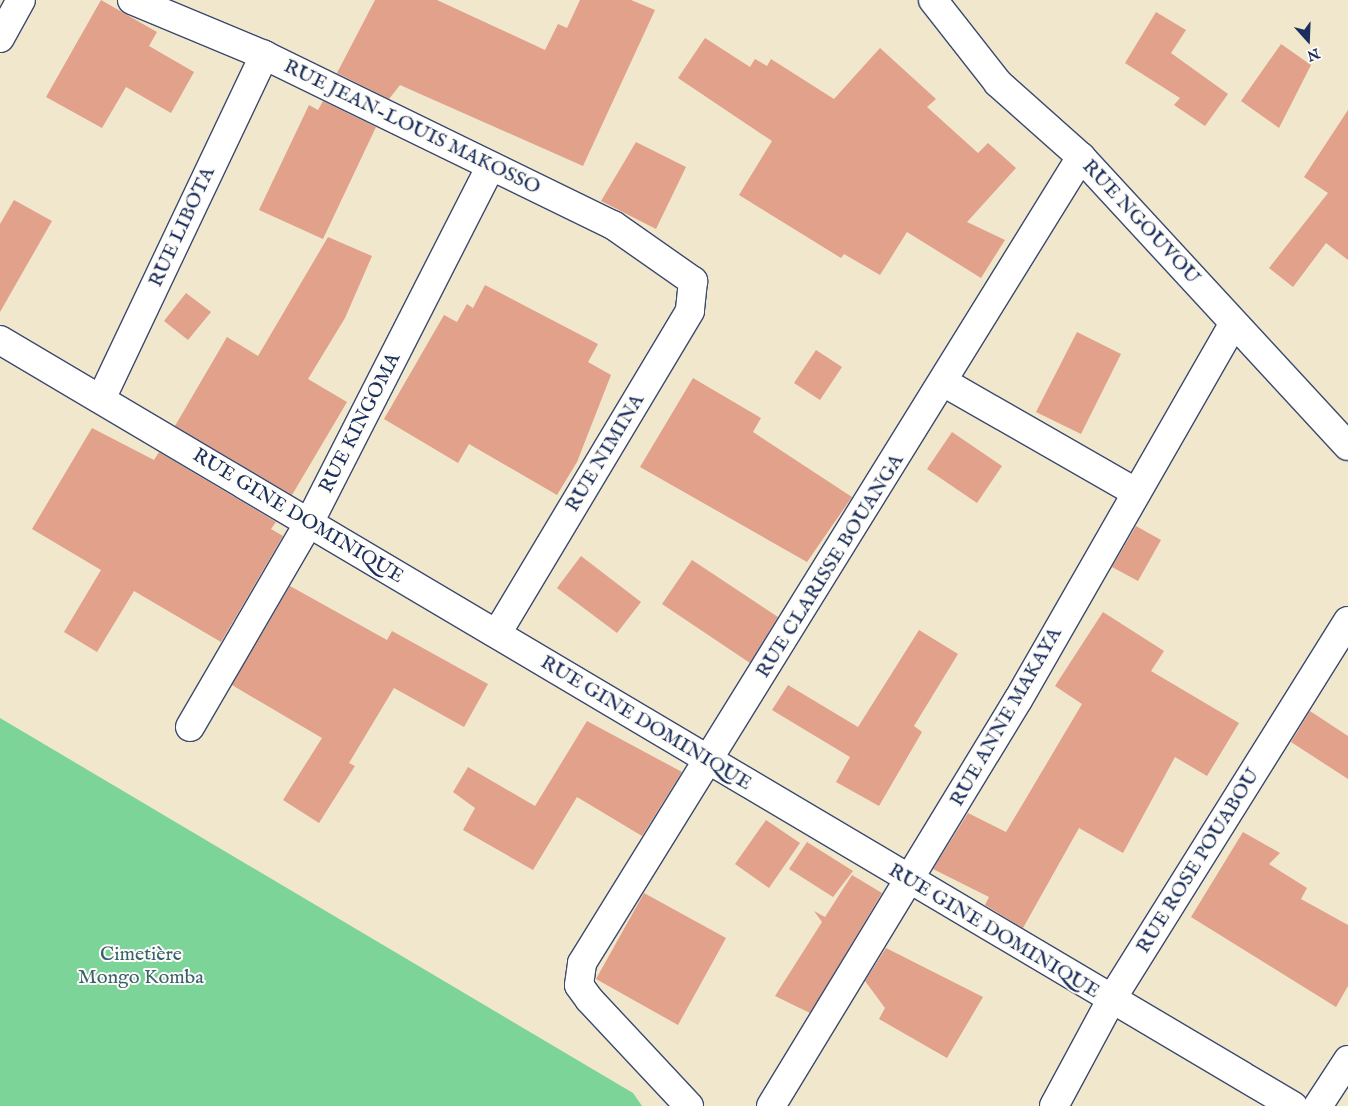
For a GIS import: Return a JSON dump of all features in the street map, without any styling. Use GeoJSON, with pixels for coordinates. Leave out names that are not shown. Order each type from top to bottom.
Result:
{"type":"FeatureCollection","features":[{"type":"Feature","properties":{"kind":"street"},"geometry":{"type":"LineString","coordinates":[[0,38],[21,0]]}},
{"type":"Feature","properties":{"kind":"street","name":"RUE JEAN-LOUIS MAKOSSO"},"geometry":{"type":"LineString","coordinates":[[132,0],[264,56],[613,225],[682,272]]}},
{"type":"Feature","properties":{"kind":"street","name":"RUE NGOUVOU"},"geometry":{"type":"LineString","coordinates":[[933,0],[998,83],[1081,158],[1348,446]]}},
{"type":"Feature","properties":{"kind":"street","name":"RUE LIBOTA"},"geometry":{"type":"LineString","coordinates":[[101,399],[264,56]]}},
{"type":"Feature","properties":{"kind":"street","name":"RUE CLARISSE BOUANGA"},"geometry":{"type":"LineString","coordinates":[[689,1106],[589,999],[578,975],[708,761],[945,383],[1081,158]]}},
{"type":"Feature","properties":{"kind":"street","name":"RUE KINGOMA"},"geometry":{"type":"LineString","coordinates":[[190,727],[310,521],[491,166]]}},
{"type":"Feature","properties":{"kind":"street","name":"RUE NIMINA"},"geometry":{"type":"LineString","coordinates":[[497,634],[690,311],[693,281],[682,272]]}},
{"type":"Feature","properties":{"kind":"street","name":"RUE ANNE MAKAYA"},"geometry":{"type":"LineString","coordinates":[[770,1106],[910,880],[1234,323]]}},
{"type":"Feature","properties":{"kind":"street","name":"RUE GINE DOMINIQUE"},"geometry":{"type":"LineString","coordinates":[[0,340],[310,521],[708,761],[1293,1106]]}},
{"type":"Feature","properties":{"kind":"street"},"geometry":{"type":"LineString","coordinates":[[945,383],[1135,492]]}},
{"type":"Feature","properties":{"kind":"street","name":"RUE ROSE POUABOU"},"geometry":{"type":"LineString","coordinates":[[1054,1106],[1111,1000],[1348,621]]}},
{"type":"Feature","properties":{"kind":"street"},"geometry":{"type":"LineString","coordinates":[[1318,1106],[1348,1060]]}},
{"type":"Feature","properties":{"kind":"green space","name":"Cimetière Mongo Komba"},"geometry":{"type":"Polygon","coordinates":[[[0,718],[633,1093],[642,1106],[0,1106],[0,718]]]}},
{"type":"Feature","properties":{"kind":"building"},"geometry":{"type":"Polygon","coordinates":[[[101,0],[157,32],[149,46],[194,72],[171,113],[126,87],[102,128],[46,97],[101,0]]]}},
{"type":"Feature","properties":{"kind":"building"},"geometry":{"type":"Polygon","coordinates":[[[375,0],[437,0],[545,50],[558,24],[567,28],[580,0],[631,0],[655,10],[583,166],[400,85],[389,99],[337,73],[375,0]]]}},
{"type":"Feature","properties":{"kind":"building"},"geometry":{"type":"Polygon","coordinates":[[[1156,12],[1186,30],[1171,53],[1228,94],[1205,126],[1174,105],[1180,98],[1125,63],[1156,12]]]}},
{"type":"Feature","properties":{"kind":"building"},"geometry":{"type":"Polygon","coordinates":[[[705,38],[750,67],[755,59],[767,66],[771,59],[834,99],[880,48],[936,99],[927,107],[978,153],[988,143],[1016,168],[967,222],[1005,240],[981,278],[907,232],[880,275],[844,254],[841,258],[739,195],[772,141],[678,78],[705,38]]]}},
{"type":"Feature","properties":{"kind":"building"},"geometry":{"type":"Polygon","coordinates":[[[1281,44],[1311,65],[1279,128],[1241,101],[1281,44]]]}},
{"type":"Feature","properties":{"kind":"building"},"geometry":{"type":"Polygon","coordinates":[[[323,101],[376,127],[323,239],[259,210],[309,105],[318,110],[323,101]]]}},
{"type":"Feature","properties":{"kind":"building"},"geometry":{"type":"Polygon","coordinates":[[[1348,110],[1348,260],[1326,243],[1293,287],[1269,268],[1328,193],[1304,177],[1348,110]]]}},
{"type":"Feature","properties":{"kind":"building"},"geometry":{"type":"Polygon","coordinates":[[[636,142],[686,167],[656,229],[601,201],[636,142]]]}},
{"type":"Feature","properties":{"kind":"building"},"geometry":{"type":"Polygon","coordinates":[[[14,200],[52,221],[0,312],[0,224],[14,200]]]}},
{"type":"Feature","properties":{"kind":"building"},"geometry":{"type":"Polygon","coordinates":[[[328,237],[372,256],[345,318],[308,379],[347,402],[292,495],[175,426],[227,337],[258,356],[328,237]]]}},
{"type":"Feature","properties":{"kind":"building"},"geometry":{"type":"Polygon","coordinates":[[[485,285],[598,344],[588,362],[611,375],[577,462],[557,495],[469,444],[458,463],[384,419],[444,315],[457,322],[467,304],[473,308],[485,285]]]}},
{"type":"Feature","properties":{"kind":"building"},"geometry":{"type":"Polygon","coordinates":[[[186,293],[211,312],[188,340],[164,321],[186,293]]]}},
{"type":"Feature","properties":{"kind":"building"},"geometry":{"type":"Polygon","coordinates":[[[1077,332],[1121,354],[1081,434],[1036,412],[1077,332]]]}},
{"type":"Feature","properties":{"kind":"building"},"geometry":{"type":"Polygon","coordinates":[[[816,350],[842,367],[820,400],[794,383],[816,350]]]}},
{"type":"Feature","properties":{"kind":"building"},"geometry":{"type":"Polygon","coordinates":[[[693,378],[761,418],[753,432],[852,497],[807,562],[640,467],[693,378]]]}},
{"type":"Feature","properties":{"kind":"building"},"geometry":{"type":"Polygon","coordinates":[[[92,428],[154,460],[159,452],[276,522],[271,529],[283,536],[221,642],[134,591],[97,652],[64,632],[101,570],[32,529],[92,428]]]}},
{"type":"Feature","properties":{"kind":"building"},"geometry":{"type":"Polygon","coordinates":[[[952,432],[1002,466],[977,503],[927,469],[952,432]]]}},
{"type":"Feature","properties":{"kind":"building"},"geometry":{"type":"Polygon","coordinates":[[[1136,526],[1161,540],[1138,581],[1112,567],[1136,526]]]}},
{"type":"Feature","properties":{"kind":"building"},"geometry":{"type":"Polygon","coordinates":[[[581,556],[641,602],[617,633],[557,588],[581,556]]]}},
{"type":"Feature","properties":{"kind":"building"},"geometry":{"type":"Polygon","coordinates":[[[692,560],[778,617],[750,663],[662,604],[692,560]]]}},
{"type":"Feature","properties":{"kind":"building"},"geometry":{"type":"Polygon","coordinates":[[[290,586],[387,640],[392,631],[488,684],[464,727],[394,688],[349,763],[355,766],[319,823],[283,800],[322,738],[232,685],[290,586]]]}},
{"type":"Feature","properties":{"kind":"building"},"geometry":{"type":"Polygon","coordinates":[[[1103,612],[1164,651],[1151,671],[1239,723],[1207,776],[1175,757],[1123,853],[1079,828],[1023,928],[985,905],[989,897],[933,869],[968,813],[1006,832],[1082,704],[1055,686],[1103,612]]]}},
{"type":"Feature","properties":{"kind":"building"},"geometry":{"type":"Polygon","coordinates":[[[919,630],[958,654],[914,726],[922,732],[879,806],[836,782],[850,757],[772,710],[788,685],[858,727],[919,630]]]}},
{"type":"Feature","properties":{"kind":"building"},"geometry":{"type":"Polygon","coordinates":[[[1310,711],[1348,736],[1348,779],[1291,742],[1310,711]]]}},
{"type":"Feature","properties":{"kind":"building"},"geometry":{"type":"Polygon","coordinates":[[[587,721],[682,772],[642,836],[577,797],[533,870],[463,830],[475,808],[453,792],[468,767],[535,806],[587,721]]]}},
{"type":"Feature","properties":{"kind":"building"},"geometry":{"type":"Polygon","coordinates":[[[766,820],[800,843],[769,888],[735,864],[766,820]]]}},
{"type":"Feature","properties":{"kind":"building"},"geometry":{"type":"Polygon","coordinates":[[[1243,832],[1280,853],[1269,864],[1307,888],[1301,899],[1348,925],[1348,986],[1336,1007],[1191,917],[1243,832]]]}},
{"type":"Feature","properties":{"kind":"building"},"geometry":{"type":"Polygon","coordinates":[[[807,842],[853,871],[833,897],[789,869],[807,842]]]}},
{"type":"Feature","properties":{"kind":"building"},"geometry":{"type":"Polygon","coordinates":[[[852,875],[882,893],[810,1013],[775,996],[822,922],[814,911],[825,917],[852,875]]]}},
{"type":"Feature","properties":{"kind":"building"},"geometry":{"type":"Polygon","coordinates":[[[644,893],[726,938],[678,1025],[596,979],[644,893]]]}},
{"type":"Feature","properties":{"kind":"building"},"geometry":{"type":"Polygon","coordinates":[[[886,948],[983,997],[947,1058],[879,1019],[885,1008],[865,981],[886,948]]]}}]}
